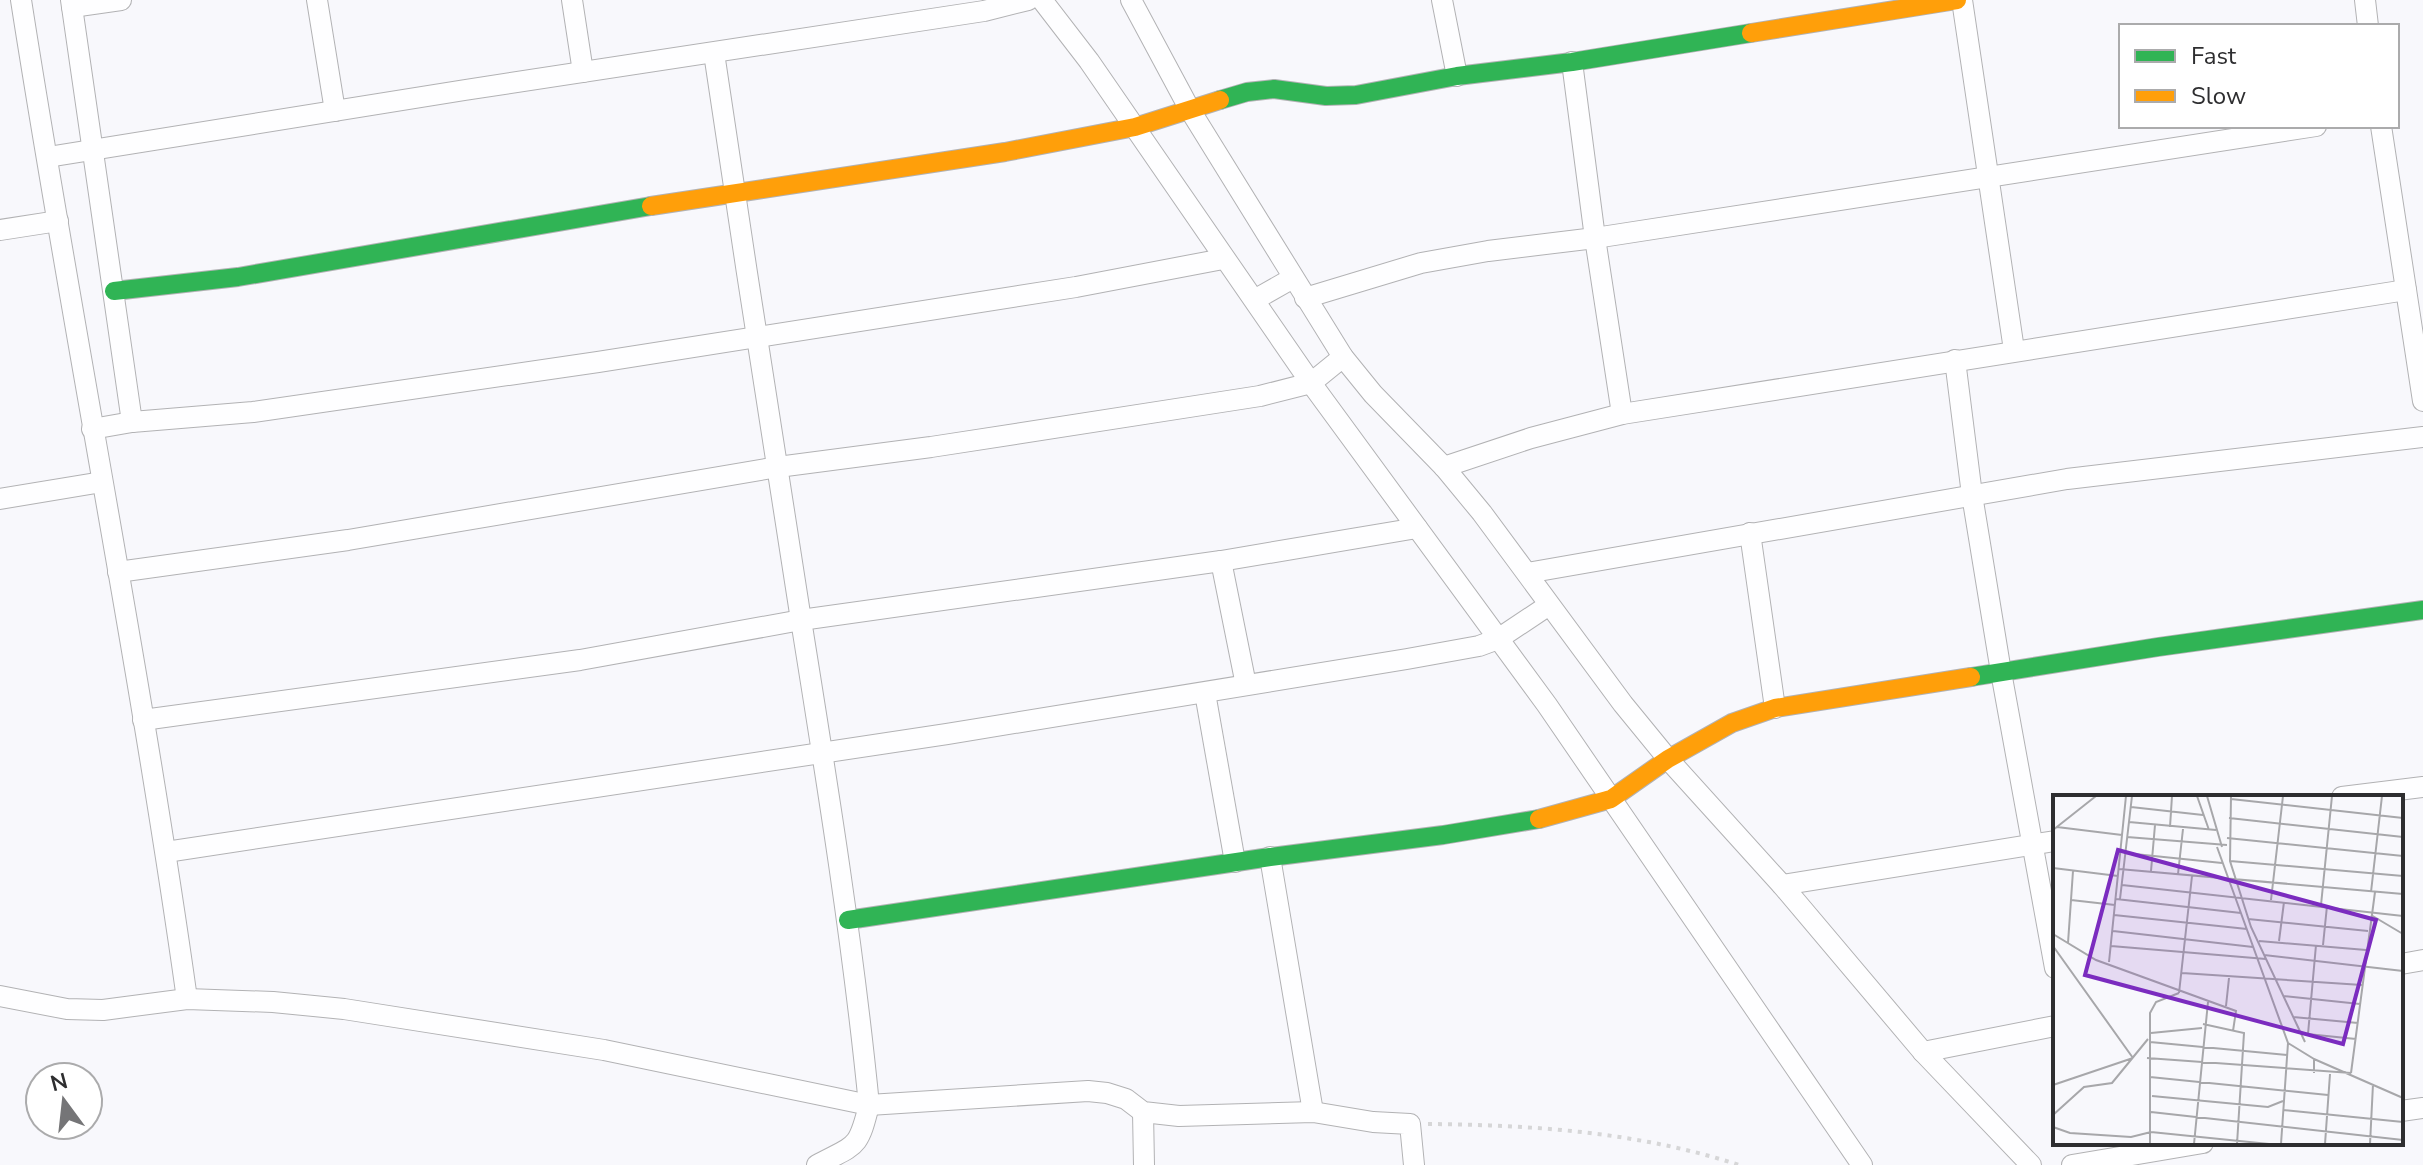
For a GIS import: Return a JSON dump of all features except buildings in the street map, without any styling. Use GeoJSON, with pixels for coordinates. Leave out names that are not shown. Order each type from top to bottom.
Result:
{"type":"FeatureCollection","features":[{"type":"Feature","properties":{"kind":"street"},"geometry":{"type":"LineString","coordinates":[[21,0],[166,852],[187,999]]}},
{"type":"Feature","properties":{"kind":"street"},"geometry":{"type":"LineString","coordinates":[[121,0],[71,4],[132,422]]}},
{"type":"Feature","properties":{"kind":"street"},"geometry":{"type":"LineString","coordinates":[[317,0],[335,111]]}},
{"type":"Feature","properties":{"kind":"street"},"geometry":{"type":"LineString","coordinates":[[572,0],[583,72]]}},
{"type":"Feature","properties":{"kind":"street"},"geometry":{"type":"LineString","coordinates":[[48,157],[984,11],[1028,0]]}},
{"type":"Feature","properties":{"kind":"street"},"geometry":{"type":"LineString","coordinates":[[1042,0],[1135,127],[1223,259],[1256,299],[1311,383],[1611,799],[1862,1165]]}},
{"type":"Feature","properties":{"kind":"street"},"geometry":{"type":"LineString","coordinates":[[1131,0],[1190,110],[1343,357],[1373,394],[1444,467],[1668,759],[1782,885],[1923,1052],[2031,1165]]}},
{"type":"Feature","properties":{"kind":"street"},"geometry":{"type":"LineString","coordinates":[[1442,0],[1457,76]]}},
{"type":"Feature","properties":{"kind":"street"},"geometry":{"type":"LineString","coordinates":[[114,291],[238,277],[733,192],[914,167],[1135,127],[1247,92],[1274,89],[1326,96],[1356,95],[1457,76],[1572,62],[1902,4],[1959,0],[2014,350]]}},
{"type":"Feature","properties":{"kind":"street"},"geometry":{"type":"LineString","coordinates":[[2365,0],[2368,24]]}},
{"type":"Feature","properties":{"kind":"street"},"geometry":{"type":"LineString","coordinates":[[714,53],[733,192],[824,752],[848,920],[869,1105],[855,1144],[817,1165]]}},
{"type":"Feature","properties":{"kind":"street"},"geometry":{"type":"LineString","coordinates":[[1572,62],[1622,414]]}},
{"type":"Feature","properties":{"kind":"street"},"geometry":{"type":"LineString","coordinates":[[1305,298],[1421,263],[1488,251],[1595,238],[2303,128]]}},
{"type":"Feature","properties":{"kind":"street"},"geometry":{"type":"LineString","coordinates":[[2381,128],[2423,401]]}},
{"type":"Feature","properties":{"kind":"street"},"geometry":{"type":"LineString","coordinates":[[0,230],[58,221]]}},
{"type":"Feature","properties":{"kind":"street"},"geometry":{"type":"LineString","coordinates":[[92,429],[132,422],[268,410],[598,362],[1076,287],[1223,259]]}},
{"type":"Feature","properties":{"kind":"street"},"geometry":{"type":"LineString","coordinates":[[1256,299],[1293,278]]}},
{"type":"Feature","properties":{"kind":"street"},"geometry":{"type":"LineString","coordinates":[[1444,467],[1531,438],[1622,414],[2406,290]]}},
{"type":"Feature","properties":{"kind":"street"},"geometry":{"type":"LineString","coordinates":[[118,572],[348,540],[778,467],[931,447],[1260,396],[1311,383],[1343,357]]}},
{"type":"Feature","properties":{"kind":"street"},"geometry":{"type":"LineString","coordinates":[[1955,360],[1972,495],[2001,672],[2053,957]]}},
{"type":"Feature","properties":{"kind":"street"},"geometry":{"type":"LineString","coordinates":[[1527,573],[2067,479],[2423,437]]}},
{"type":"Feature","properties":{"kind":"street"},"geometry":{"type":"LineString","coordinates":[[0,499],[102,482]]}},
{"type":"Feature","properties":{"kind":"street"},"geometry":{"type":"LineString","coordinates":[[143,720],[580,660],[801,620],[1221,561],[1417,528]]}},
{"type":"Feature","properties":{"kind":"street"},"geometry":{"type":"LineString","coordinates":[[1750,533],[1775,708]]}},
{"type":"Feature","properties":{"kind":"street"},"geometry":{"type":"LineString","coordinates":[[1221,561],[1246,685]]}},
{"type":"Feature","properties":{"kind":"street"},"geometry":{"type":"LineString","coordinates":[[166,852],[1205,693],[1407,659],[1479,646],[1498,639],[1549,605]]}},
{"type":"Feature","properties":{"kind":"street"},"geometry":{"type":"LineString","coordinates":[[848,920],[1270,857],[1443,835],[1555,816],[1611,799],[1668,759],[1732,723],[1775,708],[2423,610]]}},
{"type":"Feature","properties":{"kind":"street"},"geometry":{"type":"LineString","coordinates":[[1205,693],[1235,862]]}},
{"type":"Feature","properties":{"kind":"street"},"geometry":{"type":"LineString","coordinates":[[2358,795],[2423,787]]}},
{"type":"Feature","properties":{"kind":"street"},"geometry":{"type":"LineString","coordinates":[[1782,885],[2053,841]]}},
{"type":"Feature","properties":{"kind":"street"},"geometry":{"type":"LineString","coordinates":[[1270,857],[1313,1112]]}},
{"type":"Feature","properties":{"kind":"street"},"geometry":{"type":"LineString","coordinates":[[2403,964],[2423,960]]}},
{"type":"Feature","properties":{"kind":"street"},"geometry":{"type":"LineString","coordinates":[[0,996],[67,1009],[103,1010],[187,999],[273,1002],[472,1028],[604,1050],[869,1105],[1088,1091],[1126,1099],[1143,1112],[1194,1116],[1313,1112],[1373,1122],[1410,1124],[1414,1165]]}},
{"type":"Feature","properties":{"kind":"street"},"geometry":{"type":"LineString","coordinates":[[1923,1052],[2053,1026]]}},
{"type":"Feature","properties":{"kind":"street"},"geometry":{"type":"LineString","coordinates":[[2403,1111],[2423,1108]]}},
{"type":"Feature","properties":{"kind":"street"},"geometry":{"type":"LineString","coordinates":[[1143,1112],[1144,1165]]}},
{"type":"Feature","properties":{"kind":"street"},"geometry":{"type":"LineString","coordinates":[[2083,1157],[2186,1145]]}},
{"type":"Feature","properties":{"kind":"path"},"geometry":{"type":"LineString","coordinates":[[1410,1124],[1495,1125],[1597,1133],[1659,1144],[1739,1165]]}},
{"type":"Feature","properties":{"kind":"traffic: fast"},"geometry":{"type":"LineString","coordinates":[[1220,100],[1247,92],[1274,89],[1326,96],[1356,95],[1457,76],[1572,62],[1751,33]]}},
{"type":"Feature","properties":{"kind":"traffic: fast"},"geometry":{"type":"LineString","coordinates":[[114,291],[238,277],[651,206]]}},
{"type":"Feature","properties":{"kind":"traffic: fast"},"geometry":{"type":"LineString","coordinates":[[1971,677],[2423,610]]}},
{"type":"Feature","properties":{"kind":"traffic: fast"},"geometry":{"type":"LineString","coordinates":[[848,920],[1539,819]]}},
{"type":"Feature","properties":{"kind":"traffic: slow"},"geometry":{"type":"LineString","coordinates":[[1751,33],[1957,0]]}},
{"type":"Feature","properties":{"kind":"traffic: slow"},"geometry":{"type":"LineString","coordinates":[[651,206],[1005,152],[1135,127],[1220,100]]}},
{"type":"Feature","properties":{"kind":"traffic: slow"},"geometry":{"type":"LineString","coordinates":[[1539,819],[1611,799],[1668,759],[1732,723],[1775,708],[1971,677]]}}]}
